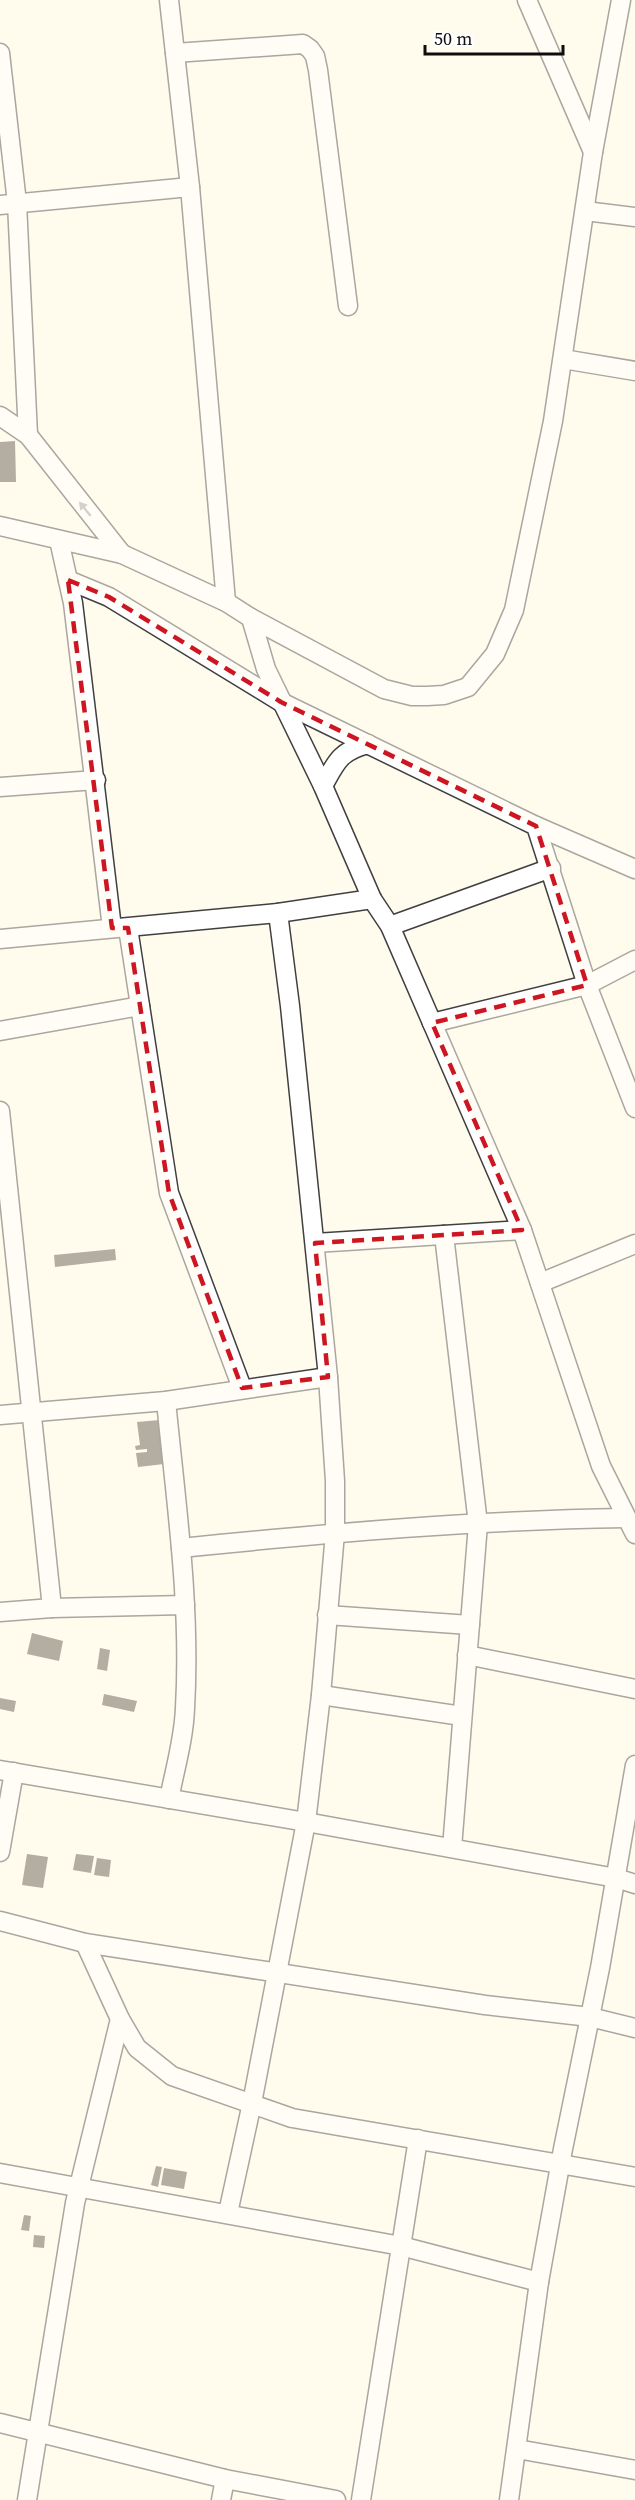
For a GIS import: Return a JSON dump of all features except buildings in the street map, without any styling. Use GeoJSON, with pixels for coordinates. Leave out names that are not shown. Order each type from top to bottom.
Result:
{"type":"FeatureCollection","features":[{"type":"Feature","properties":{"kind":"street"},"geometry":{"type":"LineString","coordinates":[[169,0],[190,187],[226,602]]}},
{"type":"Feature","properties":{"kind":"street"},"geometry":{"type":"LineString","coordinates":[[527,0],[593,152]]}},
{"type":"Feature","properties":{"kind":"street"},"geometry":{"type":"LineString","coordinates":[[0,526],[122,554],[226,602],[251,618],[384,689],[412,696],[427,696],[444,695],[468,687],[495,654],[514,610],[554,421],[593,152],[621,0]]}},
{"type":"Feature","properties":{"kind":"street"},"geometry":{"type":"LineString","coordinates":[[175,53],[303,44],[310,49],[318,70],[348,306]]}},
{"type":"Feature","properties":{"kind":"street"},"geometry":{"type":"LineString","coordinates":[[0,53],[9,204],[28,435]]}},
{"type":"Feature","properties":{"kind":"street"},"geometry":{"type":"LineString","coordinates":[[9,204],[190,187]]}},
{"type":"Feature","properties":{"kind":"street"},"geometry":{"type":"LineString","coordinates":[[585,211],[635,217]]}},
{"type":"Feature","properties":{"kind":"street"},"geometry":{"type":"LineString","coordinates":[[563,359],[635,371]]}},
{"type":"Feature","properties":{"kind":"street"},"geometry":{"type":"LineString","coordinates":[[0,416],[28,435],[122,554]]}},
{"type":"Feature","properties":{"kind":"street"},"geometry":{"type":"LineString","coordinates":[[59,540],[68,580],[96,780],[120,928],[140,1006],[169,1193],[242,1388]]}},
{"type":"Feature","properties":{"kind":"street"},"geometry":{"type":"LineString","coordinates":[[68,580],[109,597],[281,702],[536,826],[635,869]]}},
{"type":"Feature","properties":{"kind":"street"},"geometry":{"type":"LineString","coordinates":[[251,618],[266,669],[323,786],[372,899],[390,926],[522,1230],[601,1466],[630,1526]]}},
{"type":"Feature","properties":{"kind":"street"},"geometry":{"type":"LineString","coordinates":[[323,786],[341,755],[352,748],[368,744]]}},
{"type":"Feature","properties":{"kind":"street"},"geometry":{"type":"LineString","coordinates":[[0,788],[96,780]]}},
{"type":"Feature","properties":{"kind":"street"},"geometry":{"type":"LineString","coordinates":[[536,826],[587,985],[635,1108]]}},
{"type":"Feature","properties":{"kind":"street"},"geometry":{"type":"LineString","coordinates":[[390,926],[551,868]]}},
{"type":"Feature","properties":{"kind":"street"},"geometry":{"type":"LineString","coordinates":[[0,939],[278,913],[372,899]]}},
{"type":"Feature","properties":{"kind":"street"},"geometry":{"type":"LineString","coordinates":[[228,2213],[252,2103],[306,1822],[321,1695],[335,1533],[336,1481],[328,1377],[278,913]]}},
{"type":"Feature","properties":{"kind":"street"},"geometry":{"type":"LineString","coordinates":[[432,1023],[587,985],[635,960]]}},
{"type":"Feature","properties":{"kind":"street"},"geometry":{"type":"LineString","coordinates":[[0,1032],[140,1006]]}},
{"type":"Feature","properties":{"kind":"street"},"geometry":{"type":"LineString","coordinates":[[0,1111],[52,1608]]}},
{"type":"Feature","properties":{"kind":"street"},"geometry":{"type":"LineString","coordinates":[[315,1243],[522,1230]]}},
{"type":"Feature","properties":{"kind":"street"},"geometry":{"type":"LineString","coordinates":[[444,1235],[478,1524],[452,1848]]}},
{"type":"Feature","properties":{"kind":"street"},"geometry":{"type":"LineString","coordinates":[[540,1283],[635,1244]]}},
{"type":"Feature","properties":{"kind":"street"},"geometry":{"type":"LineString","coordinates":[[0,1415],[166,1401],[328,1377]]}},
{"type":"Feature","properties":{"kind":"street"},"geometry":{"type":"LineString","coordinates":[[166,1401],[181,1548],[184,1605],[185,1711],[170,1799]]}},
{"type":"Feature","properties":{"kind":"street"},"geometry":{"type":"LineString","coordinates":[[181,1548],[335,1533],[549,1519],[630,1526]]}},
{"type":"Feature","properties":{"kind":"street"},"geometry":{"type":"LineString","coordinates":[[0,1612],[52,1608],[184,1605]]}},
{"type":"Feature","properties":{"kind":"street"},"geometry":{"type":"LineString","coordinates":[[327,1615],[470,1625]]}},
{"type":"Feature","properties":{"kind":"street"},"geometry":{"type":"LineString","coordinates":[[467,1655],[635,1689]]}},
{"type":"Feature","properties":{"kind":"street"},"geometry":{"type":"LineString","coordinates":[[321,1695],[462,1716]]}},
{"type":"Feature","properties":{"kind":"street"},"geometry":{"type":"LineString","coordinates":[[509,2500],[539,2282],[616,1878],[635,1765]]}},
{"type":"Feature","properties":{"kind":"street"},"geometry":{"type":"LineString","coordinates":[[0,1852],[7,1771],[452,1848],[616,1878],[635,1884]]}},
{"type":"Feature","properties":{"kind":"street"},"geometry":{"type":"LineString","coordinates":[[0,1921],[85,1943],[485,2005],[590,2017],[635,2028]]}},
{"type":"Feature","properties":{"kind":"street"},"geometry":{"type":"LineString","coordinates":[[85,1943],[120,2019],[137,2048],[172,2076],[292,2118],[635,2177]]}},
{"type":"Feature","properties":{"kind":"street"},"geometry":{"type":"LineString","coordinates":[[27,2500],[79,2186],[120,2019]]}},
{"type":"Feature","properties":{"kind":"street"},"geometry":{"type":"LineString","coordinates":[[361,2500],[418,2139]]}},
{"type":"Feature","properties":{"kind":"street"},"geometry":{"type":"LineString","coordinates":[[0,2173],[401,2246],[539,2282]]}},
{"type":"Feature","properties":{"kind":"street"},"geometry":{"type":"LineString","coordinates":[[0,2423],[225,2479],[336,2500]]}},
{"type":"Feature","properties":{"kind":"street"},"geometry":{"type":"LineString","coordinates":[[517,2449],[635,2470]]}},
{"type":"Feature","properties":{"kind":"street"},"geometry":{"type":"LineString","coordinates":[[221,2500],[225,2479]]}},
{"type":"Feature","properties":{"kind":"highlighted area"},"geometry":{"type":"Polygon","coordinates":[[[68,580],[109,597],[281,702],[536,826],[587,985],[432,1023],[522,1230],[315,1243],[328,1377],[242,1388],[169,1193],[128,928],[112,928],[68,580]]]}}]}
